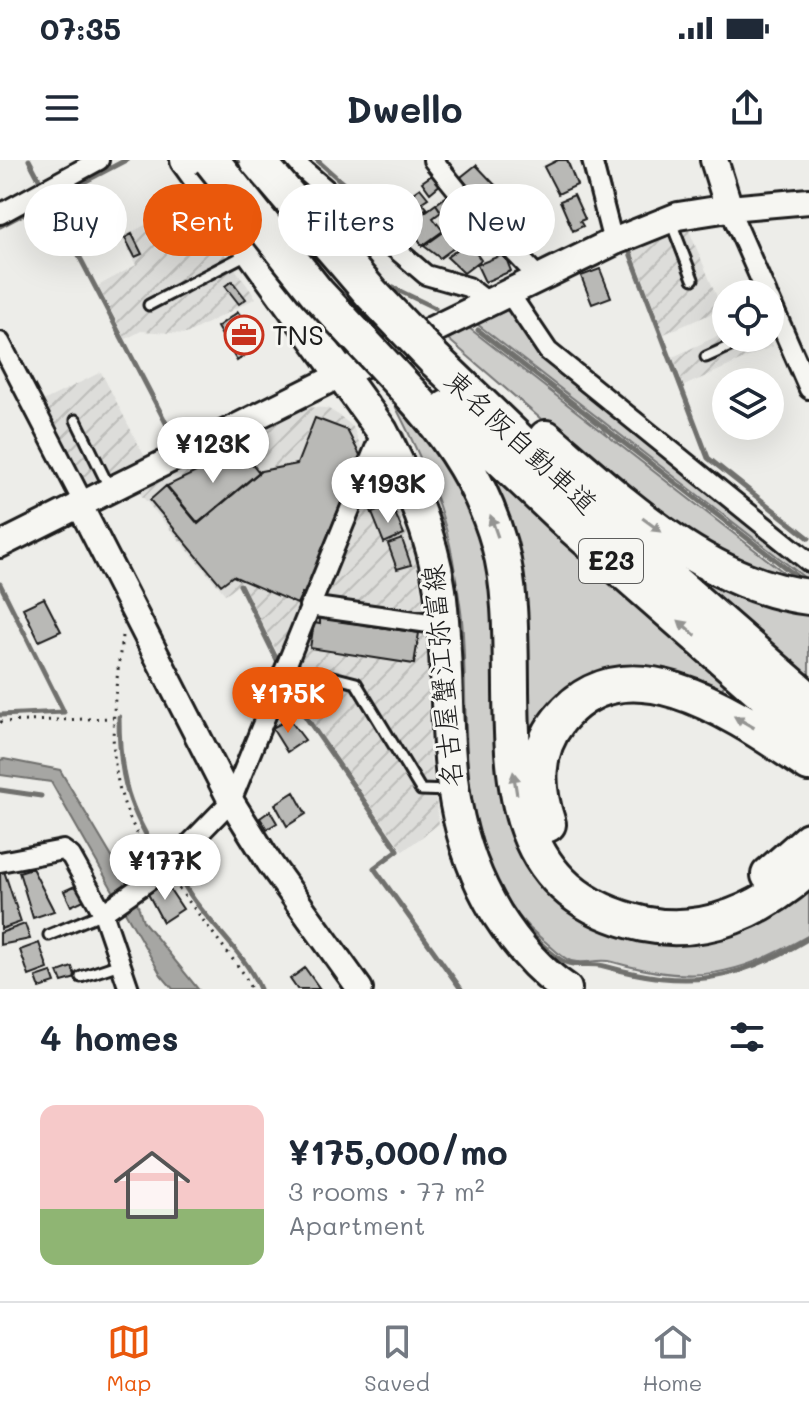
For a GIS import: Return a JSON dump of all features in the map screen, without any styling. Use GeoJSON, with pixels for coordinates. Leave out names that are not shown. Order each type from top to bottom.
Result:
{"type":"FeatureCollection","features":[{"type":"Feature","properties":{"kind":"highway"},"geometry":{"type":"LineString","coordinates":[[211,160],[317,293],[660,531],[747,580],[802,596]]}},
{"type":"Feature","properties":{"kind":"highway","name":"東名阪自動車道"},"geometry":{"type":"LineString","coordinates":[[226,160],[296,246],[427,371],[809,700]]}},
{"type":"Feature","properties":{"kind":"highway"},"geometry":{"type":"LineString","coordinates":[[272,164],[427,371],[499,542],[511,604],[510,729],[514,779],[532,839],[552,871],[580,896],[616,915],[646,924],[678,927],[719,921],[748,911],[782,891],[809,868]]}},
{"type":"Feature","properties":{"kind":"highway","name":"東名阪自動車道"},"geometry":{"type":"LineString","coordinates":[[427,371],[477,440],[809,734]]}},
{"type":"Feature","properties":{"kind":"highway"},"geometry":{"type":"LineString","coordinates":[[809,764],[747,723],[696,696],[656,686],[624,684],[593,694],[565,714],[545,743],[538,782],[547,822],[568,858],[599,883],[640,901],[693,905],[732,895],[768,875],[809,840]]}},
{"type":"Feature","properties":{"kind":"main road","name":"名古屋蟹江弥富線"},"geometry":{"type":"LineString","coordinates":[[186,160],[204,184]]}},
{"type":"Feature","properties":{"kind":"main road"},"geometry":{"type":"LineString","coordinates":[[342,374],[613,242],[669,219],[729,208],[714,160]]}},
{"type":"Feature","properties":{"kind":"main road","name":"名古屋蟹江弥富線"},"geometry":{"type":"LineString","coordinates":[[258,256],[382,431],[420,512],[435,564],[443,625],[451,792],[469,859],[484,892],[525,952],[566,989]]}},
{"type":"Feature","properties":{"kind":"street"},"geometry":{"type":"LineString","coordinates":[[0,214],[99,160]]}},
{"type":"Feature","properties":{"kind":"street"},"geometry":{"type":"LineString","coordinates":[[433,160],[470,206],[539,278]]}},
{"type":"Feature","properties":{"kind":"street"},"geometry":{"type":"LineString","coordinates":[[592,160],[613,242]]}},
{"type":"Feature","properties":{"kind":"street"},"geometry":{"type":"LineString","coordinates":[[272,164],[426,275],[499,298],[548,351],[809,562]]}},
{"type":"Feature","properties":{"kind":"street"},"geometry":{"type":"LineString","coordinates":[[761,280],[729,208],[809,201]]}},
{"type":"Feature","properties":{"kind":"street"},"geometry":{"type":"LineString","coordinates":[[784,335],[802,353],[809,389]]}},
{"type":"Feature","properties":{"kind":"street"},"geometry":{"type":"LineString","coordinates":[[0,342],[231,801],[269,862],[360,989]]}},
{"type":"Feature","properties":{"kind":"street"},"geometry":{"type":"LineString","coordinates":[[0,545],[342,374]]}},
{"type":"Feature","properties":{"kind":"street"},"geometry":{"type":"LineString","coordinates":[[108,909],[162,871],[231,801],[382,431]]}},
{"type":"Feature","properties":{"kind":"street"},"geometry":{"type":"LineString","coordinates":[[309,606],[443,625]]}},
{"type":"Feature","properties":{"kind":"street"},"geometry":{"type":"LineString","coordinates":[[0,862],[63,850],[71,856],[108,909],[129,989]]}},
{"type":"Feature","properties":{"kind":"lane"},"geometry":{"type":"LineString","coordinates":[[669,219],[693,279]]}},
{"type":"Feature","properties":{"kind":"lane"},"geometry":{"type":"LineString","coordinates":[[149,305],[243,256]]}},
{"type":"Feature","properties":{"kind":"lane"},"geometry":{"type":"LineString","coordinates":[[706,357],[717,352]]}},
{"type":"Feature","properties":{"kind":"lane"},"geometry":{"type":"LineString","coordinates":[[76,420],[111,490]]}},
{"type":"Feature","properties":{"kind":"lane"},"geometry":{"type":"LineString","coordinates":[[329,676],[356,683],[421,790],[451,792]]}},
{"type":"Feature","properties":{"kind":"lane"},"geometry":{"type":"LineString","coordinates":[[49,935],[108,909]]}},
{"type":"Feature","properties":{"kind":"lane"},"geometry":{"type":"LineString","coordinates":[[81,977],[120,964]]}},
{"type":"Feature","properties":{"kind":"path"},"geometry":{"type":"LineString","coordinates":[[126,597],[113,718],[113,763],[121,797],[142,844],[244,974],[251,989]]}},
{"type":"Feature","properties":{"kind":"path"},"geometry":{"type":"LineString","coordinates":[[0,722],[113,718]]}},
{"type":"Feature","properties":{"kind":"shaded area"},"geometry":{"type":"Polygon","coordinates":[[[143,226],[143,256],[226,256],[256,298],[186,334],[141,331],[126,339],[98,286],[136,265],[127,247],[127,234],[143,226]]]}},
{"type":"Feature","properties":{"kind":"shaded area"},"geometry":{"type":"Polygon","coordinates":[[[688,228],[712,285],[712,313],[664,334],[632,249],[688,228]]]}},
{"type":"Feature","properties":{"kind":"shaded area"},"geometry":{"type":"Polygon","coordinates":[[[511,308],[809,574],[809,581],[477,324],[511,308]]]}},
{"type":"Feature","properties":{"kind":"shaded area"},"geometry":{"type":"Polygon","coordinates":[[[469,328],[809,592],[809,679],[731,615],[719,597],[713,601],[688,578],[694,570],[752,572],[627,493],[448,339],[469,328]]]}},
{"type":"Feature","properties":{"kind":"shaded area"},"geometry":{"type":"Polygon","coordinates":[[[712,339],[712,352],[760,352],[724,368],[712,368],[712,373],[684,386],[673,357],[712,339]]]}},
{"type":"Feature","properties":{"kind":"shaded area"},"geometry":{"type":"Polygon","coordinates":[[[101,372],[145,457],[89,487],[78,483],[39,403],[101,372]]]}},
{"type":"Feature","properties":{"kind":"shaded area"},"geometry":{"type":"Polygon","coordinates":[[[382,380],[429,428],[486,539],[513,820],[626,928],[809,880],[809,935],[736,968],[691,975],[667,973],[608,961],[576,962],[567,959],[512,908],[492,872],[478,833],[470,790],[462,620],[448,536],[424,467],[382,380]]]}},
{"type":"Feature","properties":{"kind":"shaded area"},"geometry":{"type":"Polygon","coordinates":[[[304,407],[327,408],[340,416],[353,427],[365,457],[281,660],[242,583],[225,594],[135,488],[289,411],[304,407]]]}},
{"type":"Feature","properties":{"kind":"shaded area"},"geometry":{"type":"Polygon","coordinates":[[[473,452],[728,681],[718,693],[666,677],[539,728],[523,719],[473,452]]]}},
{"type":"Feature","properties":{"kind":"shaded area"},"geometry":{"type":"Polygon","coordinates":[[[372,466],[378,469],[412,544],[426,617],[318,602],[372,466]]]}},
{"type":"Feature","properties":{"kind":"shaded area"},"geometry":{"type":"Polygon","coordinates":[[[313,613],[427,628],[429,747],[439,824],[403,851],[285,683],[313,613]]]}},
{"type":"Feature","properties":{"kind":"shaded area"},"geometry":{"type":"Polygon","coordinates":[[[0,760],[60,770],[135,896],[143,921],[198,989],[173,989],[161,975],[51,782],[0,775],[0,760]]]}},
{"type":"Feature","properties":{"kind":"building"},"geometry":{"type":"Polygon","coordinates":[[[558,160],[567,160],[577,185],[558,194],[544,167],[558,160]]]}},
{"type":"Feature","properties":{"kind":"building"},"geometry":{"type":"Polygon","coordinates":[[[476,165],[494,184],[466,184],[461,177],[476,165]]]}},
{"type":"Feature","properties":{"kind":"building"},"geometry":{"type":"Polygon","coordinates":[[[435,173],[442,183],[430,193],[422,182],[435,173]]]}},
{"type":"Feature","properties":{"kind":"building"},"geometry":{"type":"Polygon","coordinates":[[[574,195],[585,219],[580,221],[583,226],[573,231],[560,201],[574,195]]]}},
{"type":"Feature","properties":{"kind":"building"},"geometry":{"type":"Polygon","coordinates":[[[436,204],[439,209],[439,214],[433,218],[439,226],[439,234],[423,245],[423,214],[436,204]]]}},
{"type":"Feature","properties":{"kind":"building"},"geometry":{"type":"Polygon","coordinates":[[[132,234],[142,254],[135,257],[127,237],[132,234]]]}},
{"type":"Feature","properties":{"kind":"building"},"geometry":{"type":"Polygon","coordinates":[[[439,235],[439,256],[443,256],[440,258],[424,246],[439,235]]]}},
{"type":"Feature","properties":{"kind":"building"},"geometry":{"type":"Polygon","coordinates":[[[478,256],[481,260],[464,273],[447,257],[478,256]]]}},
{"type":"Feature","properties":{"kind":"building"},"geometry":{"type":"Polygon","coordinates":[[[505,256],[511,271],[485,282],[477,265],[505,256]]]}},
{"type":"Feature","properties":{"kind":"building"},"geometry":{"type":"Polygon","coordinates":[[[600,269],[611,297],[592,304],[581,276],[600,269]]]}},
{"type":"Feature","properties":{"kind":"building"},"geometry":{"type":"Polygon","coordinates":[[[232,281],[246,299],[239,304],[225,286],[232,281]]]}},
{"type":"Feature","properties":{"kind":"building"},"geometry":{"type":"Polygon","coordinates":[[[238,312],[261,343],[237,361],[217,327],[238,312]]]}},
{"type":"Feature","properties":{"kind":"building"},"geometry":{"type":"Polygon","coordinates":[[[315,418],[347,430],[360,455],[305,594],[302,593],[297,604],[233,576],[221,585],[150,500],[166,486],[198,524],[261,471],[297,464],[315,418]]]}},
{"type":"Feature","properties":{"kind":"building"},"geometry":{"type":"Polygon","coordinates":[[[241,450],[259,472],[198,523],[167,486],[241,450]]]}},
{"type":"Feature","properties":{"kind":"building"},"geometry":{"type":"Polygon","coordinates":[[[384,486],[395,513],[389,515],[385,507],[372,513],[364,494],[384,486]]]}},
{"type":"Feature","properties":{"kind":"building"},"geometry":{"type":"Polygon","coordinates":[[[385,508],[388,516],[395,513],[404,534],[384,543],[372,513],[385,508]]]}},
{"type":"Feature","properties":{"kind":"building"},"geometry":{"type":"Polygon","coordinates":[[[402,539],[411,565],[397,569],[388,544],[402,539]]]}},
{"type":"Feature","properties":{"kind":"building"},"geometry":{"type":"Polygon","coordinates":[[[44,598],[61,631],[39,641],[23,608],[44,598]]]}},
{"type":"Feature","properties":{"kind":"building"},"geometry":{"type":"Polygon","coordinates":[[[320,618],[419,633],[414,664],[310,648],[314,623],[320,624],[320,618]]]}},
{"type":"Feature","properties":{"kind":"building"},"geometry":{"type":"Polygon","coordinates":[[[285,701],[292,712],[283,721],[274,709],[285,701]]]}},
{"type":"Feature","properties":{"kind":"building"},"geometry":{"type":"Polygon","coordinates":[[[289,719],[305,740],[287,752],[272,728],[289,719]]]}},
{"type":"Feature","properties":{"kind":"building"},"geometry":{"type":"Polygon","coordinates":[[[294,792],[306,814],[287,826],[275,804],[294,792]]]}},
{"type":"Feature","properties":{"kind":"building"},"geometry":{"type":"Polygon","coordinates":[[[270,811],[277,823],[267,829],[260,818],[270,811]]]}},
{"type":"Feature","properties":{"kind":"building"},"geometry":{"type":"Polygon","coordinates":[[[140,852],[148,867],[131,881],[121,863],[140,852]]]}},
{"type":"Feature","properties":{"kind":"building"},"geometry":{"type":"Polygon","coordinates":[[[32,868],[54,911],[33,918],[19,872],[32,868]]]}},
{"type":"Feature","properties":{"kind":"building"},"geometry":{"type":"Polygon","coordinates":[[[4,871],[21,922],[1,929],[0,872],[4,871]]]}},
{"type":"Feature","properties":{"kind":"building"},"geometry":{"type":"Polygon","coordinates":[[[79,884],[86,899],[71,906],[64,891],[79,884]]]}},
{"type":"Feature","properties":{"kind":"building"},"geometry":{"type":"Polygon","coordinates":[[[167,885],[183,909],[163,922],[147,892],[167,885]]]}},
{"type":"Feature","properties":{"kind":"building"},"geometry":{"type":"Polygon","coordinates":[[[25,924],[30,939],[0,945],[0,933],[25,924]]]}},
{"type":"Feature","properties":{"kind":"building"},"geometry":{"type":"Polygon","coordinates":[[[39,943],[48,969],[29,976],[20,950],[39,943]]]}},
{"type":"Feature","properties":{"kind":"building"},"geometry":{"type":"Polygon","coordinates":[[[72,967],[76,978],[62,982],[58,972],[72,967]]]}},
{"type":"Feature","properties":{"kind":"building"},"geometry":{"type":"Polygon","coordinates":[[[305,968],[320,989],[297,989],[290,979],[305,968]]]}},
{"type":"Feature","properties":{"kind":"building"},"geometry":{"type":"Polygon","coordinates":[[[51,972],[55,983],[40,988],[36,977],[51,972]]]}},
{"type":"Feature","properties":{"kind":"waterway"},"geometry":{"type":"LineString","coordinates":[[29,160],[39,179]]}},
{"type":"Feature","properties":{"kind":"waterway"},"geometry":{"type":"LineString","coordinates":[[0,226],[126,160]]}},
{"type":"Feature","properties":{"kind":"waterway"},"geometry":{"type":"LineString","coordinates":[[236,160],[278,213]]}},
{"type":"Feature","properties":{"kind":"waterway"},"geometry":{"type":"LineString","coordinates":[[317,160],[344,184]]}},
{"type":"Feature","properties":{"kind":"waterway"},"geometry":{"type":"LineString","coordinates":[[602,160],[617,219]]}},
{"type":"Feature","properties":{"kind":"waterway"},"geometry":{"type":"LineString","coordinates":[[629,250],[708,458],[809,538]]}},
{"type":"Feature","properties":{"kind":"waterway"},"geometry":{"type":"LineString","coordinates":[[79,256],[178,446]]}},
{"type":"Feature","properties":{"kind":"waterway"},"geometry":{"type":"LineString","coordinates":[[383,283],[435,308]]}},
{"type":"Feature","properties":{"kind":"waterway"},"geometry":{"type":"LineString","coordinates":[[478,330],[800,579]]}},
{"type":"Feature","properties":{"kind":"waterway"},"geometry":{"type":"LineString","coordinates":[[401,432],[440,520],[452,573]]}},
{"type":"Feature","properties":{"kind":"waterway"},"geometry":{"type":"LineString","coordinates":[[0,584],[64,712],[0,715]]}},
{"type":"Feature","properties":{"kind":"waterway"},"geometry":{"type":"LineString","coordinates":[[240,585],[277,660]]}},
{"type":"Feature","properties":{"kind":"waterway"},"geometry":{"type":"LineString","coordinates":[[285,687],[398,850],[374,868],[461,989]]}},
{"type":"Feature","properties":{"kind":"waterway"},"geometry":{"type":"LineString","coordinates":[[119,717],[121,759],[128,793],[141,826],[162,862]]}},
{"type":"Feature","properties":{"kind":"waterway"},"geometry":{"type":"LineString","coordinates":[[0,790],[41,796]]}},
{"type":"Feature","properties":{"kind":"waterway"},"geometry":{"type":"LineString","coordinates":[[176,868],[194,900],[241,958],[260,989]]}},
{"type":"Feature","properties":{"kind":"waterway"},"geometry":{"type":"LineString","coordinates":[[507,902],[538,941],[566,962],[599,965],[660,978],[710,978],[733,973],[757,965],[809,938]]}},
{"type":"Feature","properties":{"kind":"place","name":"TNS"},"geometry":{"type":"Point","coordinates":[244,335]}}]}
